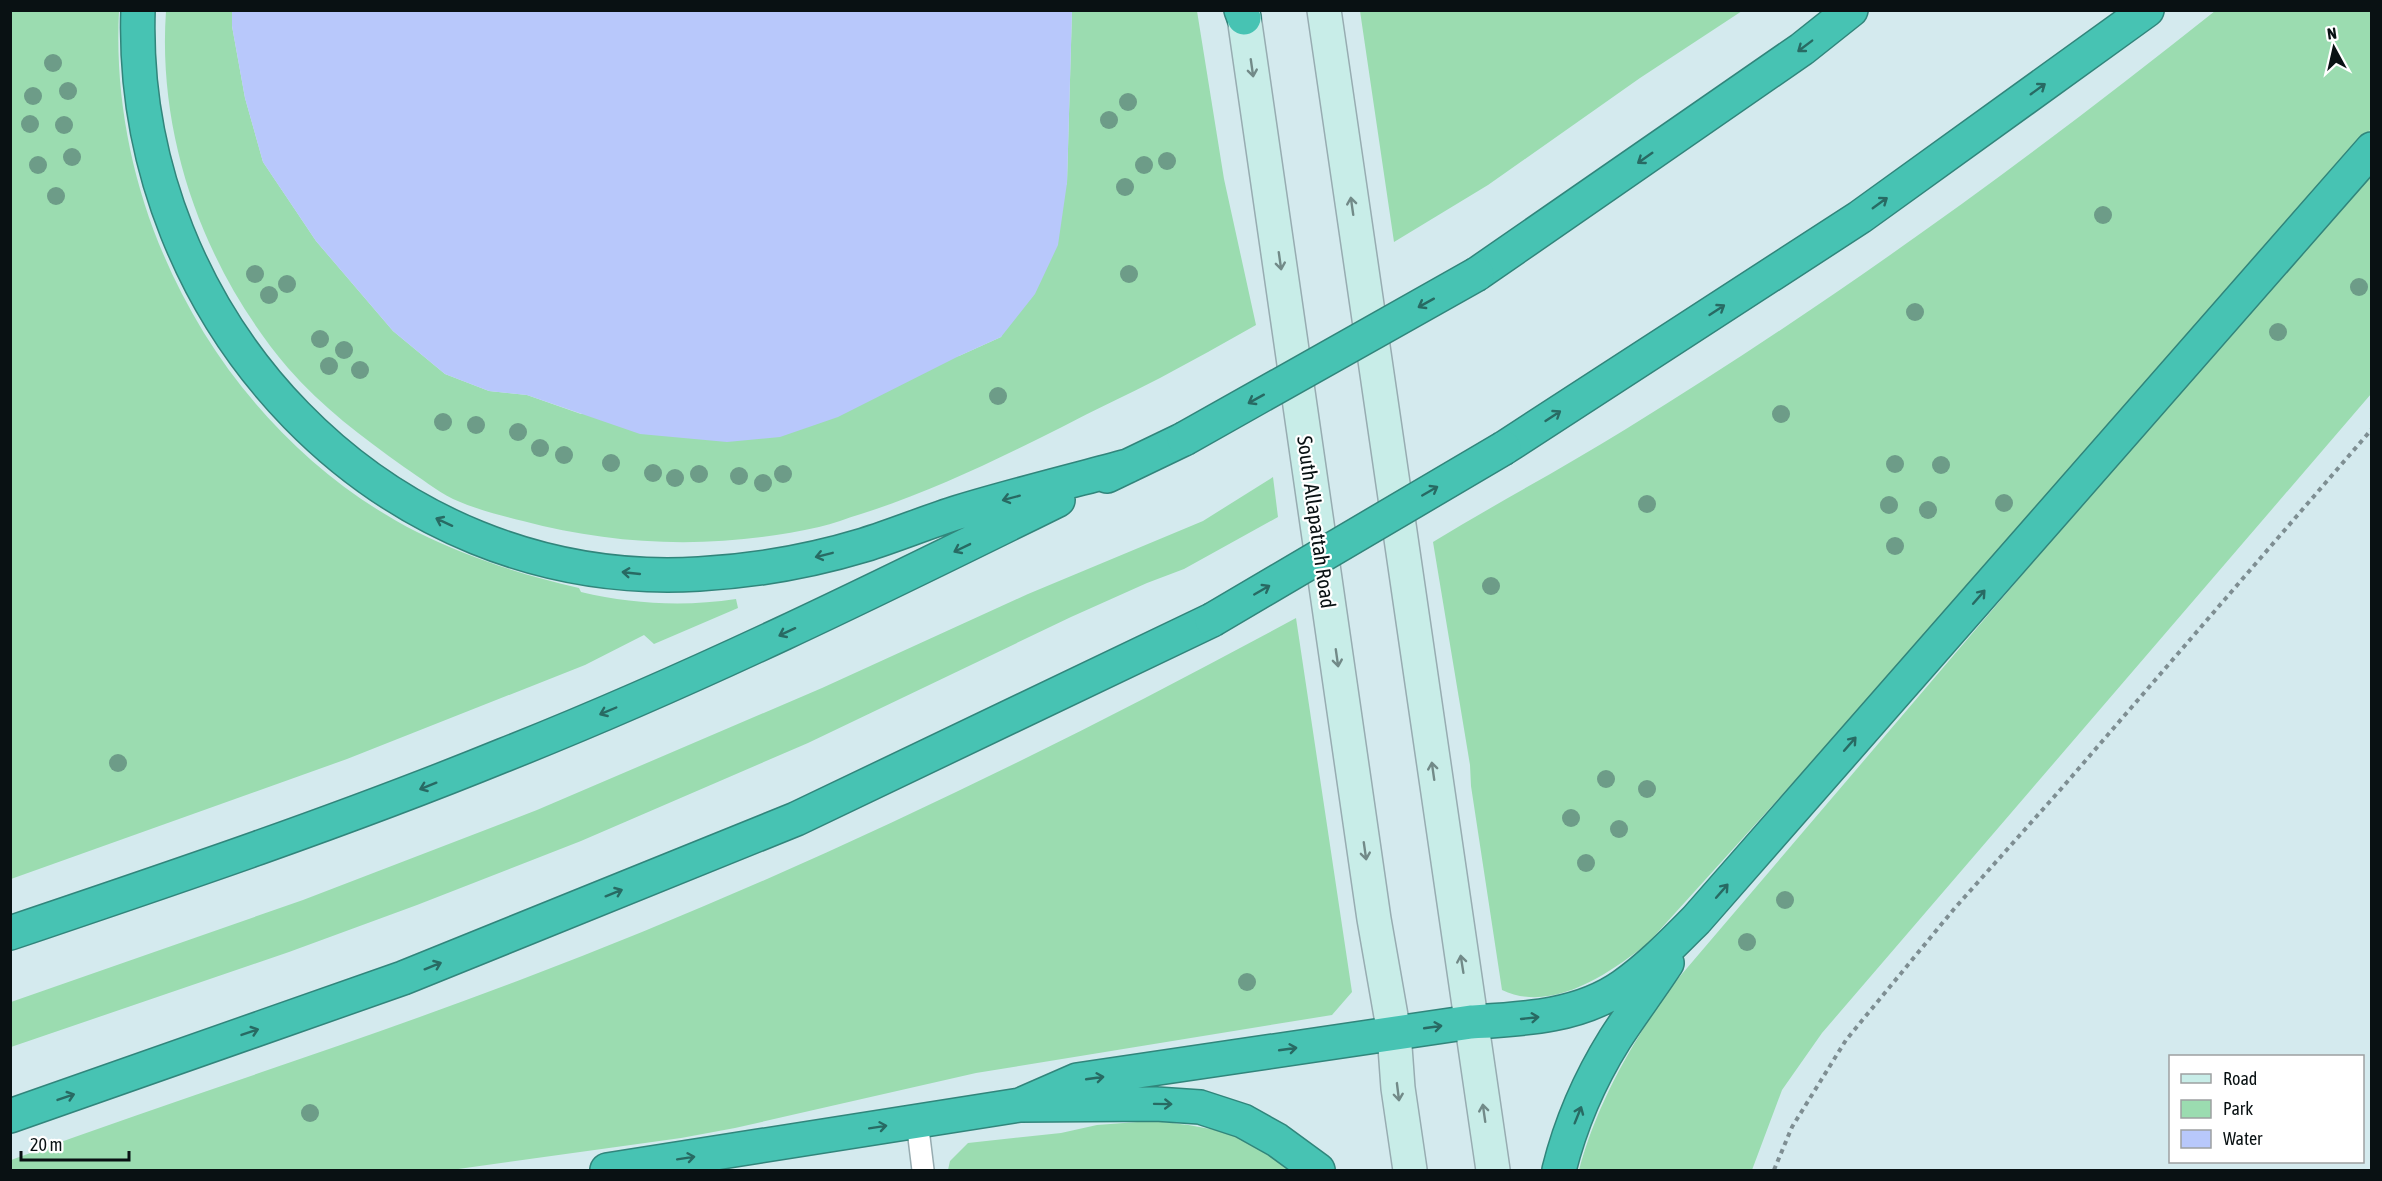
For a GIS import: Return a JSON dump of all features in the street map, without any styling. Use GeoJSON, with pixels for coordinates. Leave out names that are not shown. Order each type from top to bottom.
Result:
{"type":"FeatureCollection","features":[{"type":"Feature","properties":{"kind":"highway"},"geometry":{"type":"LineString","coordinates":[[138,10],[141,93],[162,192],[182,248],[224,325],[282,402],[314,432],[378,485],[444,523],[536,558],[651,575],[699,574],[811,559],[862,545],[958,512],[1128,466]]}},
{"type":"Feature","properties":{"kind":"highway"},"geometry":{"type":"LineString","coordinates":[[10,933],[379,805],[507,754],[742,653],[1184,439],[1477,274],[1802,49],[1851,10]]}},
{"type":"Feature","properties":{"kind":"highway"},"geometry":{"type":"LineString","coordinates":[[10,1116],[403,978],[796,819],[1212,620],[1504,448],[1860,218],[2147,10]]}},
{"type":"Feature","properties":{"kind":"highway"},"geometry":{"type":"LineString","coordinates":[[1020,1105],[1077,1080],[1471,1022],[1532,1018],[1575,1008],[1622,987],[1662,954],[1696,920],[2372,149]]}},
{"type":"Feature","properties":{"kind":"highway"},"geometry":{"type":"LineString","coordinates":[[1559,1170],[1565,1148],[1599,1068],[1614,1040],[1696,920]]}},
{"type":"Feature","properties":{"kind":"highway"},"geometry":{"type":"LineString","coordinates":[[607,1170],[1020,1105],[1156,1104],[1200,1107],[1244,1120],[1318,1170]]}},
{"type":"Feature","properties":{"kind":"main road"},"geometry":{"type":"LineString","coordinates":[[1324,10],[1450,891],[1493,1170]]}},
{"type":"Feature","properties":{"kind":"main road","name":"South Allapattah Road"},"geometry":{"type":"LineString","coordinates":[[1243,13],[1374,919],[1394,1033],[1398,1088],[1410,1170]]}},
{"type":"Feature","properties":{"kind":"lane"},"geometry":{"type":"LineString","coordinates":[[918,1121],[924,1170]]}},
{"type":"Feature","properties":{"kind":"path"},"geometry":{"type":"LineString","coordinates":[[1774,1170],[1792,1126],[1846,1040],[1954,909],[2061,789],[2372,429]]}},
{"type":"Feature","properties":{"kind":"green space"},"geometry":{"type":"Polygon","coordinates":[[[1360,10],[1742,11],[1640,78],[1488,185],[1394,242],[1360,10]]]}},
{"type":"Feature","properties":{"kind":"green space"},"geometry":{"type":"Polygon","coordinates":[[[10,11],[119,11],[121,90],[134,168],[159,243],[193,314],[237,380],[289,440],[349,491],[417,532],[456,550],[496,565],[579,588],[581,592],[658,603],[697,603],[736,599],[738,608],[654,644],[644,635],[585,665],[347,759],[11,879],[10,11]]]}},
{"type":"Feature","properties":{"kind":"green space"},"geometry":{"type":"Polygon","coordinates":[[[166,11],[232,11],[232,26],[245,98],[263,162],[316,241],[393,331],[445,374],[489,391],[527,395],[581,414],[959,356],[1001,337],[1067,183],[1072,11],[1197,11],[1224,179],[1256,325],[1160,378],[988,463],[913,496],[824,526],[745,539],[671,542],[596,536],[560,530],[487,511],[461,503],[440,492],[358,433],[301,382],[259,330],[233,289],[192,201],[179,154],[170,107],[165,59],[166,11]]]}},
{"type":"Feature","properties":{"kind":"green space"},"geometry":{"type":"Polygon","coordinates":[[[2215,11],[2371,11],[2371,129],[1809,765],[1648,943],[1598,977],[1560,994],[1541,997],[1521,996],[1502,990],[1471,786],[1470,765],[1433,542],[1626,429],[1778,332],[2000,176],[2215,11]]]}},
{"type":"Feature","properties":{"kind":"green space"},"geometry":{"type":"Polygon","coordinates":[[[2371,174],[2371,394],[1822,1033],[1782,1090],[1752,1170],[1579,1170],[1586,1145],[1605,1098],[1642,1031],[1670,988],[2104,479],[2371,174]]]}},
{"type":"Feature","properties":{"kind":"green space"},"geometry":{"type":"Polygon","coordinates":[[[1273,477],[1278,517],[1184,569],[1071,617],[808,743],[581,841],[417,905],[289,952],[11,1047],[11,1002],[303,900],[537,810],[822,688],[1028,594],[1203,521],[1273,477]]]}},
{"type":"Feature","properties":{"kind":"green space"},"geometry":{"type":"Polygon","coordinates":[[[1296,618],[1352,992],[1332,1015],[976,1073],[735,1128],[681,1138],[451,1170],[11,1170],[11,1160],[457,1004],[719,900],[1011,766],[1296,618]]]}},
{"type":"Feature","properties":{"kind":"green space"},"geometry":{"type":"Polygon","coordinates":[[[1151,1121],[1202,1127],[1241,1137],[1294,1170],[948,1170],[950,1161],[968,1143],[1061,1133],[1097,1125],[1151,1121]]]}},
{"type":"Feature","properties":{"kind":"water"},"geometry":{"type":"Polygon","coordinates":[[[232,10],[1072,11],[1067,183],[1058,245],[1035,294],[1001,337],[838,417],[780,437],[727,442],[640,434],[527,395],[489,391],[445,374],[393,331],[316,241],[263,162],[245,98],[232,26],[232,10]]]}}]}
